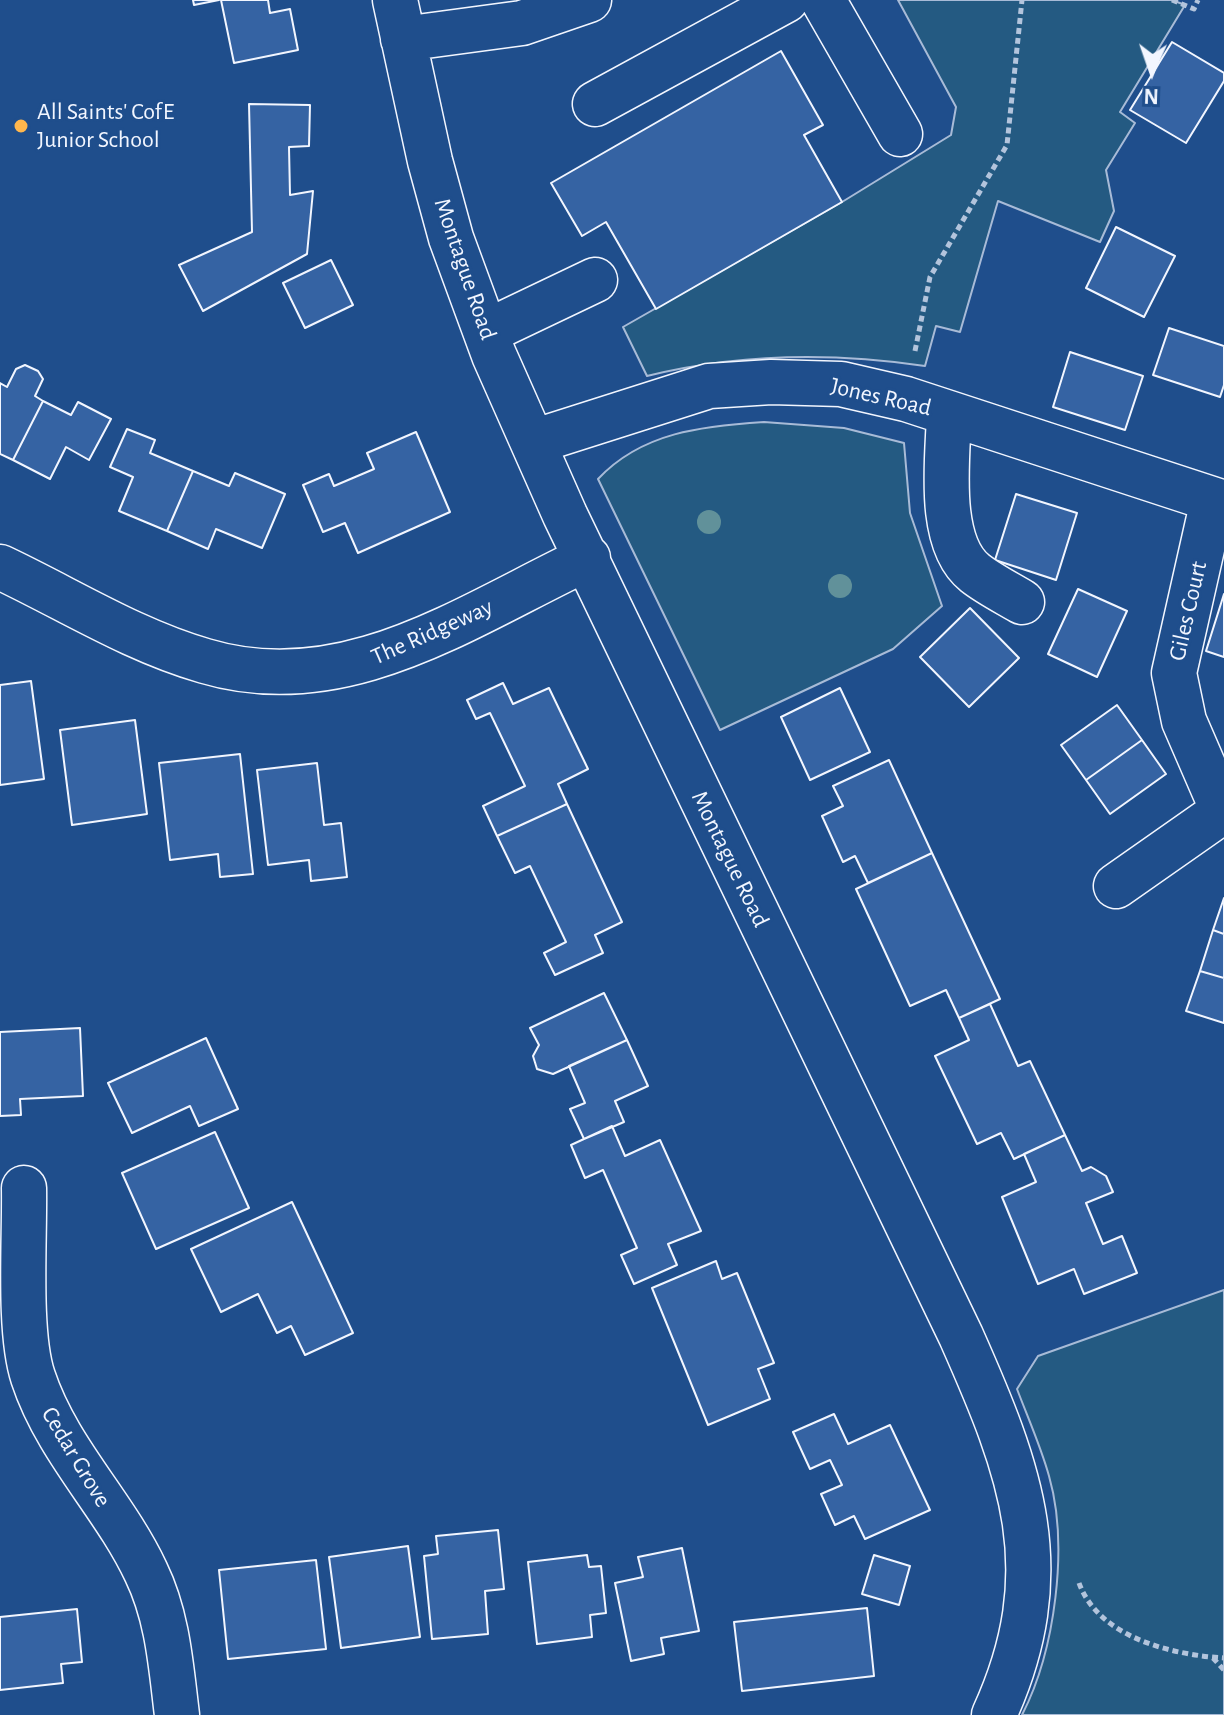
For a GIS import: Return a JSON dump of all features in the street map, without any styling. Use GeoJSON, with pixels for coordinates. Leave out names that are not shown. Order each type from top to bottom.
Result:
{"type":"FeatureCollection","features":[{"type":"Feature","properties":{"kind":"street"},"geometry":{"type":"LineString","coordinates":[[399,20],[522,23],[589,0]]}},
{"type":"Feature","properties":{"kind":"street"},"geometry":{"type":"LineString","coordinates":[[595,104],[786,0]]}},
{"type":"Feature","properties":{"kind":"street"},"geometry":{"type":"LineString","coordinates":[[823,0],[900,134]]}},
{"type":"Feature","properties":{"kind":"street","name":"Montague Road"},"geometry":{"type":"LineString","coordinates":[[399,20],[451,238],[486,332],[533,442],[961,1336],[1016,1471],[1025,1512],[1029,1591],[1006,1688],[994,1715]]}},
{"type":"Feature","properties":{"kind":"street"},"geometry":{"type":"LineString","coordinates":[[486,332],[595,280]]}},
{"type":"Feature","properties":{"kind":"street","name":"Jones Road"},"geometry":{"type":"LineString","coordinates":[[533,442],[709,386],[771,382],[841,384],[906,399],[1219,502]]}},
{"type":"Feature","properties":{"kind":"street"},"geometry":{"type":"LineString","coordinates":[[949,414],[946,500],[957,547],[972,572],[1022,602]]}},
{"type":"Feature","properties":{"kind":"street","name":"Giles Court"},"geometry":{"type":"LineString","coordinates":[[1219,502],[1174,673],[1184,721],[1223,811]]}},
{"type":"Feature","properties":{"kind":"street","name":"The Ridgeway"},"geometry":{"type":"LineString","coordinates":[[0,567],[165,647],[206,662],[282,673],[362,663],[420,642],[588,558]]}},
{"type":"Feature","properties":{"kind":"street"},"geometry":{"type":"LineString","coordinates":[[1116,886],[1223,811]]}},
{"type":"Feature","properties":{"kind":"street","name":"Cedar Grove"},"geometry":{"type":"LineString","coordinates":[[24,1188],[26,1307],[32,1373],[45,1410],[66,1448],[146,1572],[165,1628],[177,1715]]}},
{"type":"Feature","properties":{"kind":"path"},"geometry":{"type":"LineString","coordinates":[[906,399],[930,277],[1007,145],[1022,0]]}},
{"type":"Feature","properties":{"kind":"path"},"geometry":{"type":"LineString","coordinates":[[1172,0],[1194,9],[1198,0]]}},
{"type":"Feature","properties":{"kind":"path"},"geometry":{"type":"LineString","coordinates":[[1075,1570],[1083,1594],[1121,1630],[1168,1650],[1224,1658]]}},
{"type":"Feature","properties":{"kind":"path"},"geometry":{"type":"LineString","coordinates":[[1212,1657],[1224,1670]]}},
{"type":"Feature","properties":{"kind":"shaded area"},"geometry":{"type":"Polygon","coordinates":[[[898,0],[1172,0],[1185,5],[1120,112],[1135,123],[1106,170],[1114,211],[1100,242],[998,201],[960,332],[936,326],[925,366],[855,358],[786,357],[716,363],[647,376],[623,327],[842,202],[951,135],[956,107],[898,0]]]}},
{"type":"Feature","properties":{"kind":"shaded area"},"geometry":{"type":"Polygon","coordinates":[[[764,422],[844,428],[904,443],[910,513],[942,606],[893,649],[720,730],[598,479],[615,463],[654,441],[696,429],[764,422]]]}},
{"type":"Feature","properties":{"kind":"shaded area"},"geometry":{"type":"Polygon","coordinates":[[[1224,1290],[1224,1715],[1022,1715],[1043,1660],[1050,1630],[1058,1566],[1058,1534],[1049,1476],[1017,1389],[1038,1356],[1224,1290]]]}},
{"type":"Feature","properties":{"kind":"building"},"geometry":{"type":"Polygon","coordinates":[[[193,0],[219,0],[194,5],[193,0]]]}},
{"type":"Feature","properties":{"kind":"building"},"geometry":{"type":"Polygon","coordinates":[[[221,0],[268,0],[270,13],[290,9],[298,50],[234,63],[221,0]]]}},
{"type":"Feature","properties":{"kind":"building"},"geometry":{"type":"Polygon","coordinates":[[[1172,42],[1224,73],[1224,81],[1186,143],[1130,110],[1172,42]]]}},
{"type":"Feature","properties":{"kind":"building"},"geometry":{"type":"Polygon","coordinates":[[[781,51],[823,125],[804,135],[842,202],[656,309],[606,222],[582,236],[551,183],[781,51]]]}},
{"type":"Feature","properties":{"kind":"building"},"geometry":{"type":"Polygon","coordinates":[[[249,104],[310,105],[309,146],[289,147],[290,195],[313,191],[307,254],[203,311],[179,265],[252,232],[249,104]]]}},
{"type":"Feature","properties":{"kind":"building"},"geometry":{"type":"Polygon","coordinates":[[[1116,227],[1175,256],[1144,317],[1086,288],[1116,227]]]}},
{"type":"Feature","properties":{"kind":"building"},"geometry":{"type":"Polygon","coordinates":[[[331,260],[353,305],[305,328],[283,283],[331,260]]]}},
{"type":"Feature","properties":{"kind":"building"},"geometry":{"type":"Polygon","coordinates":[[[1169,328],[1224,346],[1224,385],[1220,397],[1153,375],[1169,328]]]}},
{"type":"Feature","properties":{"kind":"building"},"geometry":{"type":"Polygon","coordinates":[[[1070,352],[1143,376],[1125,430],[1053,407],[1070,352]]]}},
{"type":"Feature","properties":{"kind":"building"},"geometry":{"type":"Polygon","coordinates":[[[25,365],[38,371],[43,379],[35,396],[43,401],[13,460],[0,454],[0,383],[7,387],[16,369],[25,365]]]}},
{"type":"Feature","properties":{"kind":"building"},"geometry":{"type":"Polygon","coordinates":[[[43,401],[71,415],[78,402],[111,419],[89,460],[66,447],[50,479],[13,460],[43,401]]]}},
{"type":"Feature","properties":{"kind":"building"},"geometry":{"type":"Polygon","coordinates":[[[127,429],[155,440],[150,453],[193,471],[167,531],[119,511],[133,477],[110,467],[127,429]]]}},
{"type":"Feature","properties":{"kind":"building"},"geometry":{"type":"Polygon","coordinates":[[[416,432],[450,512],[358,553],[345,523],[323,532],[303,485],[329,474],[334,486],[374,469],[367,453],[416,432]]]}},
{"type":"Feature","properties":{"kind":"building"},"geometry":{"type":"Polygon","coordinates":[[[193,471],[229,486],[235,473],[285,494],[262,548],[216,529],[208,549],[167,531],[193,471]]]}},
{"type":"Feature","properties":{"kind":"building"},"geometry":{"type":"Polygon","coordinates":[[[1016,494],[1077,513],[1056,580],[995,560],[1016,494]]]}},
{"type":"Feature","properties":{"kind":"building"},"geometry":{"type":"Polygon","coordinates":[[[1078,589],[1127,611],[1097,677],[1048,654],[1078,589]]]}},
{"type":"Feature","properties":{"kind":"building"},"geometry":{"type":"Polygon","coordinates":[[[1224,594],[1224,657],[1206,651],[1224,594]]]}},
{"type":"Feature","properties":{"kind":"building"},"geometry":{"type":"Polygon","coordinates":[[[970,608],[1019,658],[969,707],[920,657],[970,608]]]}},
{"type":"Feature","properties":{"kind":"building"},"geometry":{"type":"Polygon","coordinates":[[[31,681],[44,779],[0,785],[0,685],[31,681]]]}},
{"type":"Feature","properties":{"kind":"building"},"geometry":{"type":"Polygon","coordinates":[[[503,683],[513,704],[549,688],[588,769],[558,784],[567,804],[497,836],[483,806],[525,786],[490,713],[476,719],[467,700],[503,683]]]}},
{"type":"Feature","properties":{"kind":"building"},"geometry":{"type":"Polygon","coordinates":[[[840,688],[870,752],[810,780],[781,717],[840,688]]]}},
{"type":"Feature","properties":{"kind":"building"},"geometry":{"type":"Polygon","coordinates":[[[1117,705],[1142,740],[1086,780],[1061,745],[1117,705]]]}},
{"type":"Feature","properties":{"kind":"building"},"geometry":{"type":"Polygon","coordinates":[[[135,720],[147,814],[72,825],[60,730],[135,720]]]}},
{"type":"Feature","properties":{"kind":"building"},"geometry":{"type":"Polygon","coordinates":[[[1142,740],[1166,774],[1110,814],[1086,780],[1142,740]]]}},
{"type":"Feature","properties":{"kind":"building"},"geometry":{"type":"Polygon","coordinates":[[[240,754],[253,874],[220,877],[218,854],[170,860],[159,763],[240,754]]]}},
{"type":"Feature","properties":{"kind":"building"},"geometry":{"type":"Polygon","coordinates":[[[889,760],[932,853],[868,883],[855,856],[843,862],[822,816],[843,806],[833,786],[889,760]]]}},
{"type":"Feature","properties":{"kind":"building"},"geometry":{"type":"Polygon","coordinates":[[[317,763],[324,825],[341,823],[347,877],[311,881],[309,860],[268,865],[257,770],[317,763]]]}},
{"type":"Feature","properties":{"kind":"building"},"geometry":{"type":"Polygon","coordinates":[[[567,804],[622,922],[595,935],[603,953],[555,975],[544,953],[566,942],[530,866],[515,873],[497,836],[567,804]]]}},
{"type":"Feature","properties":{"kind":"building"},"geometry":{"type":"Polygon","coordinates":[[[932,853],[1000,999],[959,1018],[946,990],[910,1006],[856,889],[932,853]]]}},
{"type":"Feature","properties":{"kind":"building"},"geometry":{"type":"Polygon","coordinates":[[[1224,898],[1224,934],[1213,930],[1224,898]]]}},
{"type":"Feature","properties":{"kind":"building"},"geometry":{"type":"Polygon","coordinates":[[[1213,930],[1224,934],[1224,978],[1200,971],[1213,930]]]}},
{"type":"Feature","properties":{"kind":"building"},"geometry":{"type":"Polygon","coordinates":[[[1200,971],[1224,978],[1224,1023],[1186,1011],[1200,971]]]}},
{"type":"Feature","properties":{"kind":"building"},"geometry":{"type":"Polygon","coordinates":[[[604,993],[627,1040],[553,1074],[537,1069],[533,1056],[539,1045],[530,1028],[604,993]]]}},
{"type":"Feature","properties":{"kind":"building"},"geometry":{"type":"Polygon","coordinates":[[[990,1004],[1018,1066],[1030,1061],[1065,1135],[1014,1159],[1001,1133],[977,1144],[935,1056],[969,1040],[959,1018],[990,1004]]]}},
{"type":"Feature","properties":{"kind":"building"},"geometry":{"type":"Polygon","coordinates":[[[80,1028],[83,1096],[20,1099],[21,1115],[0,1116],[0,1032],[80,1028]]]}},
{"type":"Feature","properties":{"kind":"building"},"geometry":{"type":"Polygon","coordinates":[[[206,1038],[238,1109],[199,1126],[190,1106],[132,1133],[108,1083],[206,1038]]]}},
{"type":"Feature","properties":{"kind":"building"},"geometry":{"type":"Polygon","coordinates":[[[627,1040],[648,1086],[615,1101],[624,1122],[584,1139],[570,1109],[585,1103],[569,1066],[627,1040]]]}},
{"type":"Feature","properties":{"kind":"building"},"geometry":{"type":"Polygon","coordinates":[[[612,1126],[625,1156],[660,1140],[701,1231],[668,1244],[677,1265],[634,1284],[621,1255],[637,1248],[603,1170],[585,1178],[571,1145],[612,1126]]]}},
{"type":"Feature","properties":{"kind":"building"},"geometry":{"type":"Polygon","coordinates":[[[215,1132],[249,1208],[156,1249],[122,1173],[215,1132]]]}},
{"type":"Feature","properties":{"kind":"building"},"geometry":{"type":"Polygon","coordinates":[[[1065,1135],[1082,1171],[1091,1167],[1106,1176],[1113,1192],[1086,1203],[1103,1244],[1122,1236],[1137,1273],[1084,1294],[1074,1269],[1038,1284],[1002,1197],[1036,1182],[1024,1154],[1065,1135]]]}},
{"type":"Feature","properties":{"kind":"building"},"geometry":{"type":"Polygon","coordinates":[[[292,1202],[353,1333],[305,1355],[291,1326],[277,1333],[258,1294],[221,1312],[191,1249],[292,1202]]]}},
{"type":"Feature","properties":{"kind":"building"},"geometry":{"type":"Polygon","coordinates":[[[716,1261],[722,1279],[737,1273],[774,1363],[758,1369],[770,1399],[708,1425],[652,1288],[716,1261]]]}},
{"type":"Feature","properties":{"kind":"building"},"geometry":{"type":"Polygon","coordinates":[[[834,1414],[848,1444],[890,1425],[930,1510],[865,1539],[854,1516],[835,1525],[821,1494],[842,1485],[830,1460],[810,1469],[793,1432],[834,1414]]]}},
{"type":"Feature","properties":{"kind":"building"},"geometry":{"type":"Polygon","coordinates":[[[498,1530],[504,1589],[485,1591],[488,1634],[432,1639],[424,1556],[438,1554],[436,1536],[498,1530]]]}},
{"type":"Feature","properties":{"kind":"building"},"geometry":{"type":"Polygon","coordinates":[[[408,1546],[420,1637],[341,1648],[329,1557],[408,1546]]]}},
{"type":"Feature","properties":{"kind":"building"},"geometry":{"type":"Polygon","coordinates":[[[682,1548],[699,1631],[661,1638],[664,1654],[631,1661],[615,1583],[643,1577],[638,1557],[682,1548]]]}},
{"type":"Feature","properties":{"kind":"building"},"geometry":{"type":"Polygon","coordinates":[[[587,1555],[589,1567],[601,1566],[606,1613],[590,1615],[592,1637],[537,1644],[528,1562],[587,1555]]]}},
{"type":"Feature","properties":{"kind":"building"},"geometry":{"type":"Polygon","coordinates":[[[874,1555],[910,1566],[899,1605],[862,1594],[874,1555]]]}},
{"type":"Feature","properties":{"kind":"building"},"geometry":{"type":"Polygon","coordinates":[[[316,1560],[326,1649],[228,1659],[219,1570],[316,1560]]]}},
{"type":"Feature","properties":{"kind":"building"},"geometry":{"type":"Polygon","coordinates":[[[867,1608],[874,1676],[742,1691],[734,1622],[867,1608]]]}},
{"type":"Feature","properties":{"kind":"building"},"geometry":{"type":"Polygon","coordinates":[[[77,1609],[82,1662],[61,1664],[63,1683],[0,1690],[0,1617],[77,1609]]]}},
{"type":"Feature","properties":{"kind":"place","name":"All Saints' CofE Junior School"},"geometry":{"type":"Point","coordinates":[21,126]}}]}
